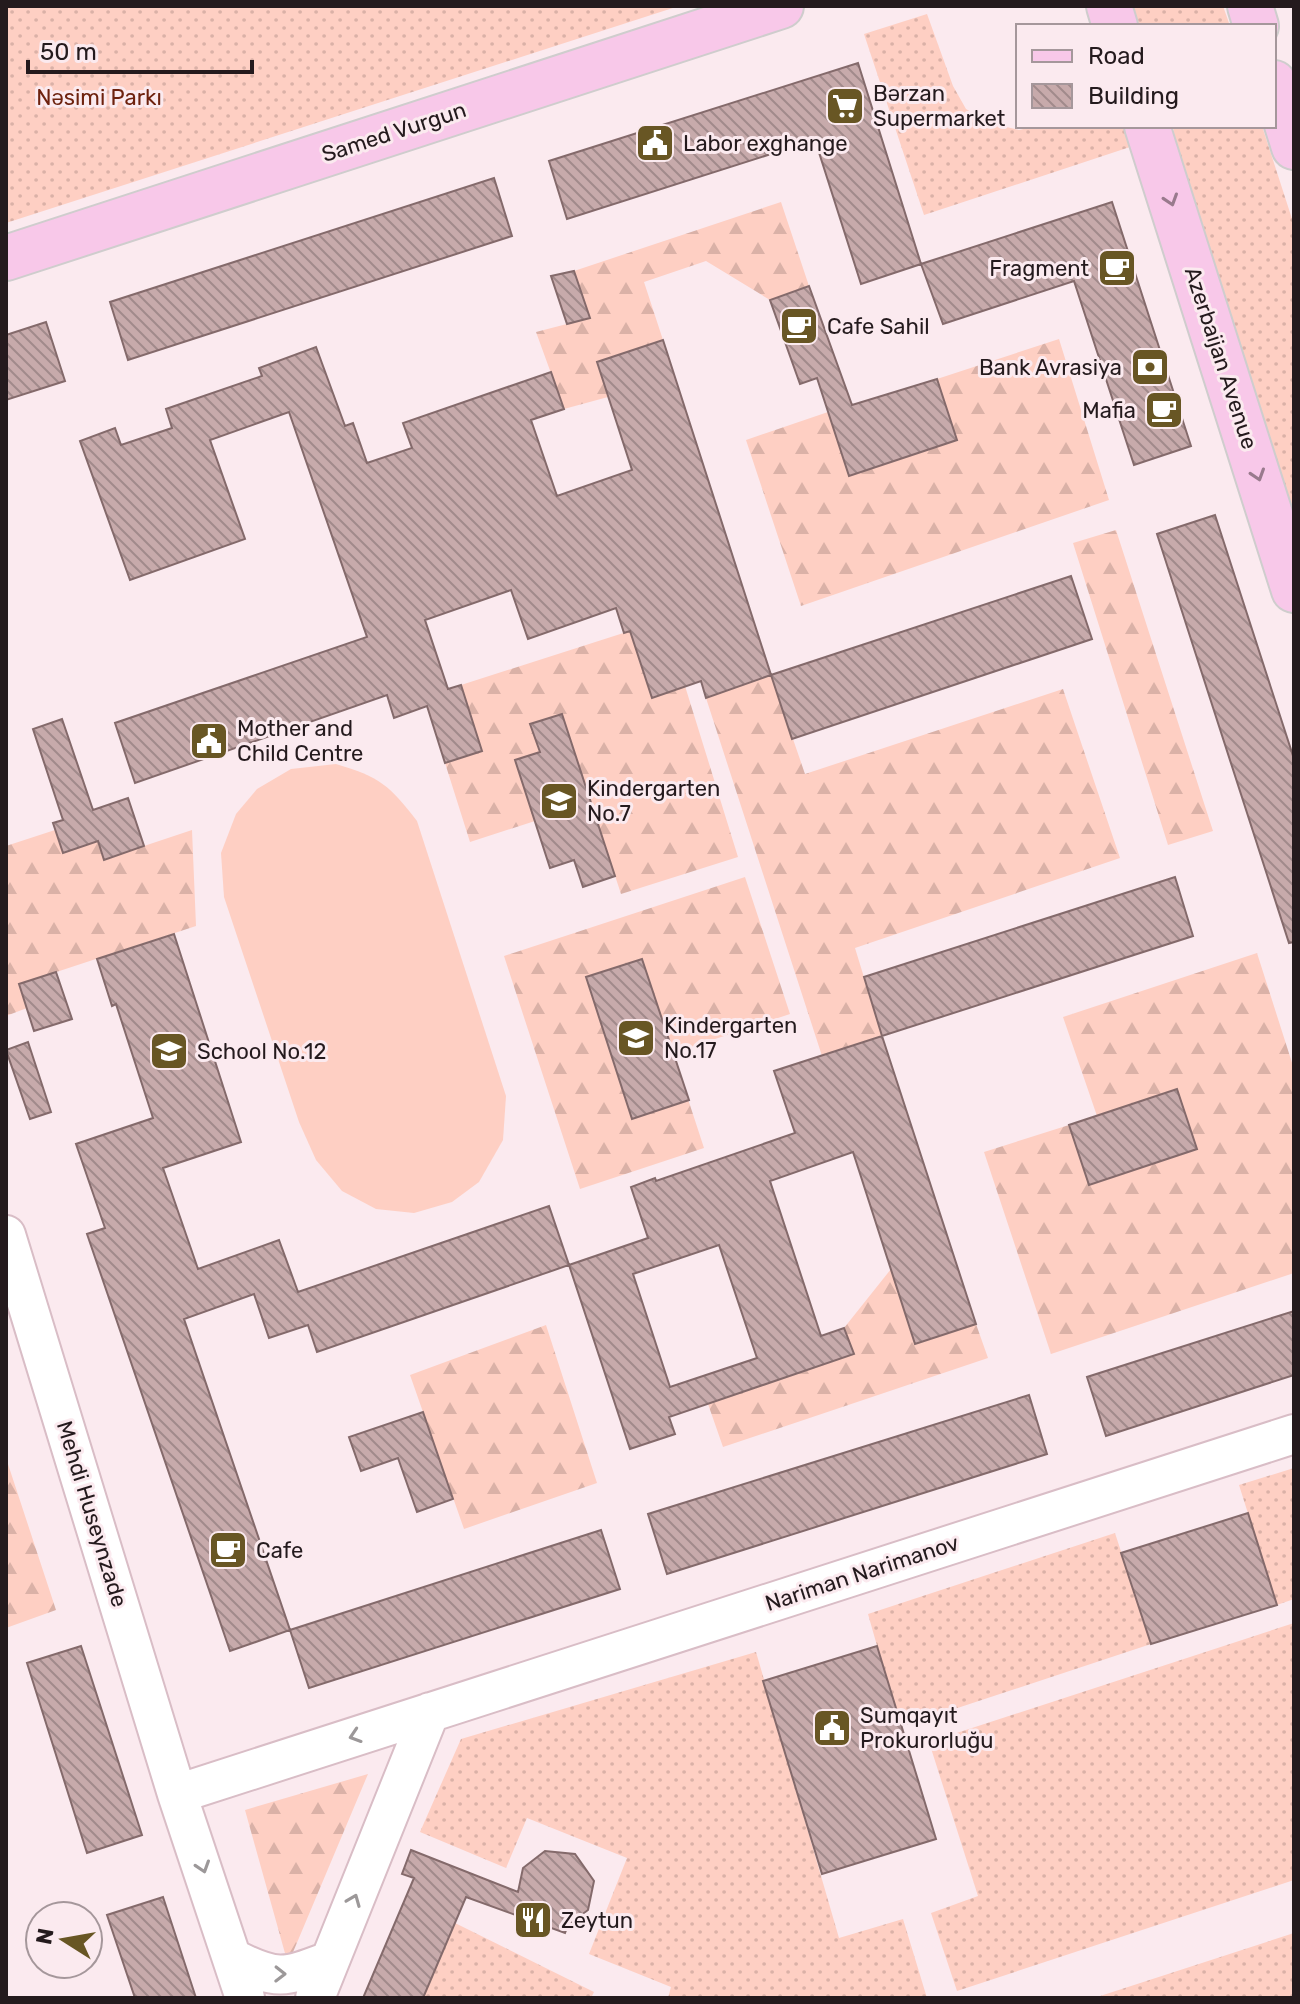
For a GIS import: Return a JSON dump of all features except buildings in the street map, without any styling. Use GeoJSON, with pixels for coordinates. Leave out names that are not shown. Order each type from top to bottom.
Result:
{"type":"FeatureCollection","features":[{"type":"Feature","properties":{"kind":"main road","name":"Samed Vurgun"},"geometry":{"type":"LineString","coordinates":[[6,258],[781,6]]}},
{"type":"Feature","properties":{"kind":"main road"},"geometry":{"type":"LineString","coordinates":[[1276,89],[1294,147]]}},
{"type":"Feature","properties":{"kind":"main road","name":"Azerbaijan Avenue"},"geometry":{"type":"LineString","coordinates":[[1148,128],[1294,590]]}},
{"type":"Feature","properties":{"kind":"street","name":"Mehdi Huseynzade"},"geometry":{"type":"LineString","coordinates":[[6,1235],[177,1794],[245,1998]]}},
{"type":"Feature","properties":{"kind":"street","name":"Nariman Narimanov"},"geometry":{"type":"LineString","coordinates":[[177,1794],[1294,1434]]}},
{"type":"Feature","properties":{"kind":"street"},"geometry":{"type":"LineString","coordinates":[[315,1998],[430,1712]]}},
{"type":"Feature","properties":{"kind":"street"},"geometry":{"type":"LineString","coordinates":[[232,1958],[265,1974],[289,1976],[329,1961]]}},
{"type":"Feature","properties":{"kind":"green space","name":"Nəsimi Parkı"},"geometry":{"type":"Polygon","coordinates":[[[6,6],[679,6],[6,223],[6,6]]]}},
{"type":"Feature","properties":{"kind":"green space"},"geometry":{"type":"Polygon","coordinates":[[[1128,6],[1223,6],[1229,23],[1226,24],[1133,24],[1128,6]]]}},
{"type":"Feature","properties":{"kind":"green space"},"geometry":{"type":"Polygon","coordinates":[[[927,14],[953,86],[966,109],[990,123],[1019,130],[1124,128],[1130,147],[924,215],[864,34],[927,14]]]}},
{"type":"Feature","properties":{"kind":"green space"},"geometry":{"type":"Polygon","coordinates":[[[1173,128],[1263,128],[1294,225],[1294,526],[1177,157],[1173,128]]]}},
{"type":"Feature","properties":{"kind":"green space"},"geometry":{"type":"Polygon","coordinates":[[[781,202],[809,286],[770,300],[706,261],[644,282],[663,340],[597,362],[608,397],[564,409],[536,332],[590,318],[574,271],[781,202]]]}},
{"type":"Feature","properties":{"kind":"green space"},"geometry":{"type":"Polygon","coordinates":[[[1059,339],[1109,500],[801,606],[746,440],[828,412],[849,475],[956,440],[937,379],[1059,339]]]}},
{"type":"Feature","properties":{"kind":"green space"},"geometry":{"type":"Polygon","coordinates":[[[1116,530],[1213,831],[1168,845],[1073,543],[1116,530]]]}},
{"type":"Feature","properties":{"kind":"green space"},"geometry":{"type":"Polygon","coordinates":[[[664,620],[639,660],[652,698],[685,686],[738,857],[621,894],[562,714],[531,724],[539,752],[535,821],[470,842],[445,763],[482,751],[461,685],[664,620]]]}},
{"type":"Feature","properties":{"kind":"green space"},"geometry":{"type":"Polygon","coordinates":[[[771,675],[805,774],[1063,689],[1120,858],[855,948],[882,1036],[822,1056],[706,698],[771,675]]]}},
{"type":"Feature","properties":{"kind":"green space"},"geometry":{"type":"Polygon","coordinates":[[[336,764],[374,778],[399,799],[417,821],[506,1096],[503,1140],[479,1182],[452,1202],[414,1213],[376,1209],[342,1191],[316,1160],[299,1122],[224,897],[221,853],[236,814],[257,789],[291,769],[336,764]]]}},
{"type":"Feature","properties":{"kind":"green space"},"geometry":{"type":"Polygon","coordinates":[[[55,830],[63,853],[98,841],[105,859],[192,830],[196,926],[20,984],[27,1008],[6,1016],[6,846],[55,830]]]}},
{"type":"Feature","properties":{"kind":"green space"},"geometry":{"type":"Polygon","coordinates":[[[745,877],[790,1014],[673,1053],[704,1148],[580,1189],[504,956],[745,877]]]}},
{"type":"Feature","properties":{"kind":"green space"},"geometry":{"type":"Polygon","coordinates":[[[1257,953],[1294,1069],[1294,1273],[1051,1354],[984,1152],[1069,1125],[1089,1185],[1196,1149],[1177,1089],[1097,1116],[1063,1017],[1257,953]]]}},
{"type":"Feature","properties":{"kind":"green space"},"geometry":{"type":"Polygon","coordinates":[[[891,1269],[914,1343],[976,1324],[988,1358],[723,1447],[708,1404],[853,1354],[844,1328],[891,1269]]]}},
{"type":"Feature","properties":{"kind":"green space"},"geometry":{"type":"Polygon","coordinates":[[[546,1325],[597,1483],[464,1529],[410,1375],[546,1325]]]}},
{"type":"Feature","properties":{"kind":"green space"},"geometry":{"type":"Polygon","coordinates":[[[6,1458],[56,1610],[6,1628],[6,1458]]]}},
{"type":"Feature","properties":{"kind":"green space"},"geometry":{"type":"Polygon","coordinates":[[[1294,1468],[1294,1599],[1277,1605],[1239,1485],[1294,1468]]]}},
{"type":"Feature","properties":{"kind":"green space"},"geometry":{"type":"Polygon","coordinates":[[[1115,1533],[1151,1644],[900,1727],[868,1614],[1115,1533]]]}},
{"type":"Feature","properties":{"kind":"green space"},"geometry":{"type":"Polygon","coordinates":[[[1294,1623],[1294,1880],[957,1991],[931,1913],[978,1896],[929,1742],[1294,1623]]]}},
{"type":"Feature","properties":{"kind":"green space"},"geometry":{"type":"Polygon","coordinates":[[[756,1652],[839,1938],[903,1919],[927,1998],[668,1998],[671,1987],[589,1954],[627,1858],[527,1818],[506,1868],[420,1832],[461,1739],[756,1652]]]}},
{"type":"Feature","properties":{"kind":"green space"},"geometry":{"type":"Polygon","coordinates":[[[368,1774],[288,1964],[245,1810],[368,1774]]]}},
{"type":"Feature","properties":{"kind":"green space"},"geometry":{"type":"Polygon","coordinates":[[[455,1923],[594,1992],[591,1998],[423,1998],[455,1923]]]}},
{"type":"Feature","properties":{"kind":"green space"},"geometry":{"type":"Polygon","coordinates":[[[1294,1933],[1294,1998],[1094,1998],[1294,1933]]]}},
{"type":"Feature","properties":{"kind":"place","name":"Bərzan Supermarket"},"geometry":{"type":"Point","coordinates":[845,106]}},
{"type":"Feature","properties":{"kind":"place","name":"Labor exghange"},"geometry":{"type":"Point","coordinates":[655,143]}},
{"type":"Feature","properties":{"kind":"place","name":"Fragment"},"geometry":{"type":"Point","coordinates":[1117,268]}},
{"type":"Feature","properties":{"kind":"place","name":"Cafe Sahil"},"geometry":{"type":"Point","coordinates":[799,326]}},
{"type":"Feature","properties":{"kind":"place","name":"Bank Avrasiya"},"geometry":{"type":"Point","coordinates":[1150,367]}},
{"type":"Feature","properties":{"kind":"place","name":"Mafia"},"geometry":{"type":"Point","coordinates":[1164,410]}},
{"type":"Feature","properties":{"kind":"place","name":"Mother and Child Centre"},"geometry":{"type":"Point","coordinates":[209,741]}},
{"type":"Feature","properties":{"kind":"place","name":"Kindergarten No.7"},"geometry":{"type":"Point","coordinates":[559,801]}},
{"type":"Feature","properties":{"kind":"place","name":"Kindergarten No.17"},"geometry":{"type":"Point","coordinates":[636,1038]}},
{"type":"Feature","properties":{"kind":"place","name":"School No.12"},"geometry":{"type":"Point","coordinates":[169,1051]}},
{"type":"Feature","properties":{"kind":"place","name":"Cafe"},"geometry":{"type":"Point","coordinates":[228,1550]}},
{"type":"Feature","properties":{"kind":"place","name":"Sumqayıt Prokurorluğu"},"geometry":{"type":"Point","coordinates":[832,1728]}},
{"type":"Feature","properties":{"kind":"place","name":"Zeytun"},"geometry":{"type":"Point","coordinates":[533,1920]}}]}
